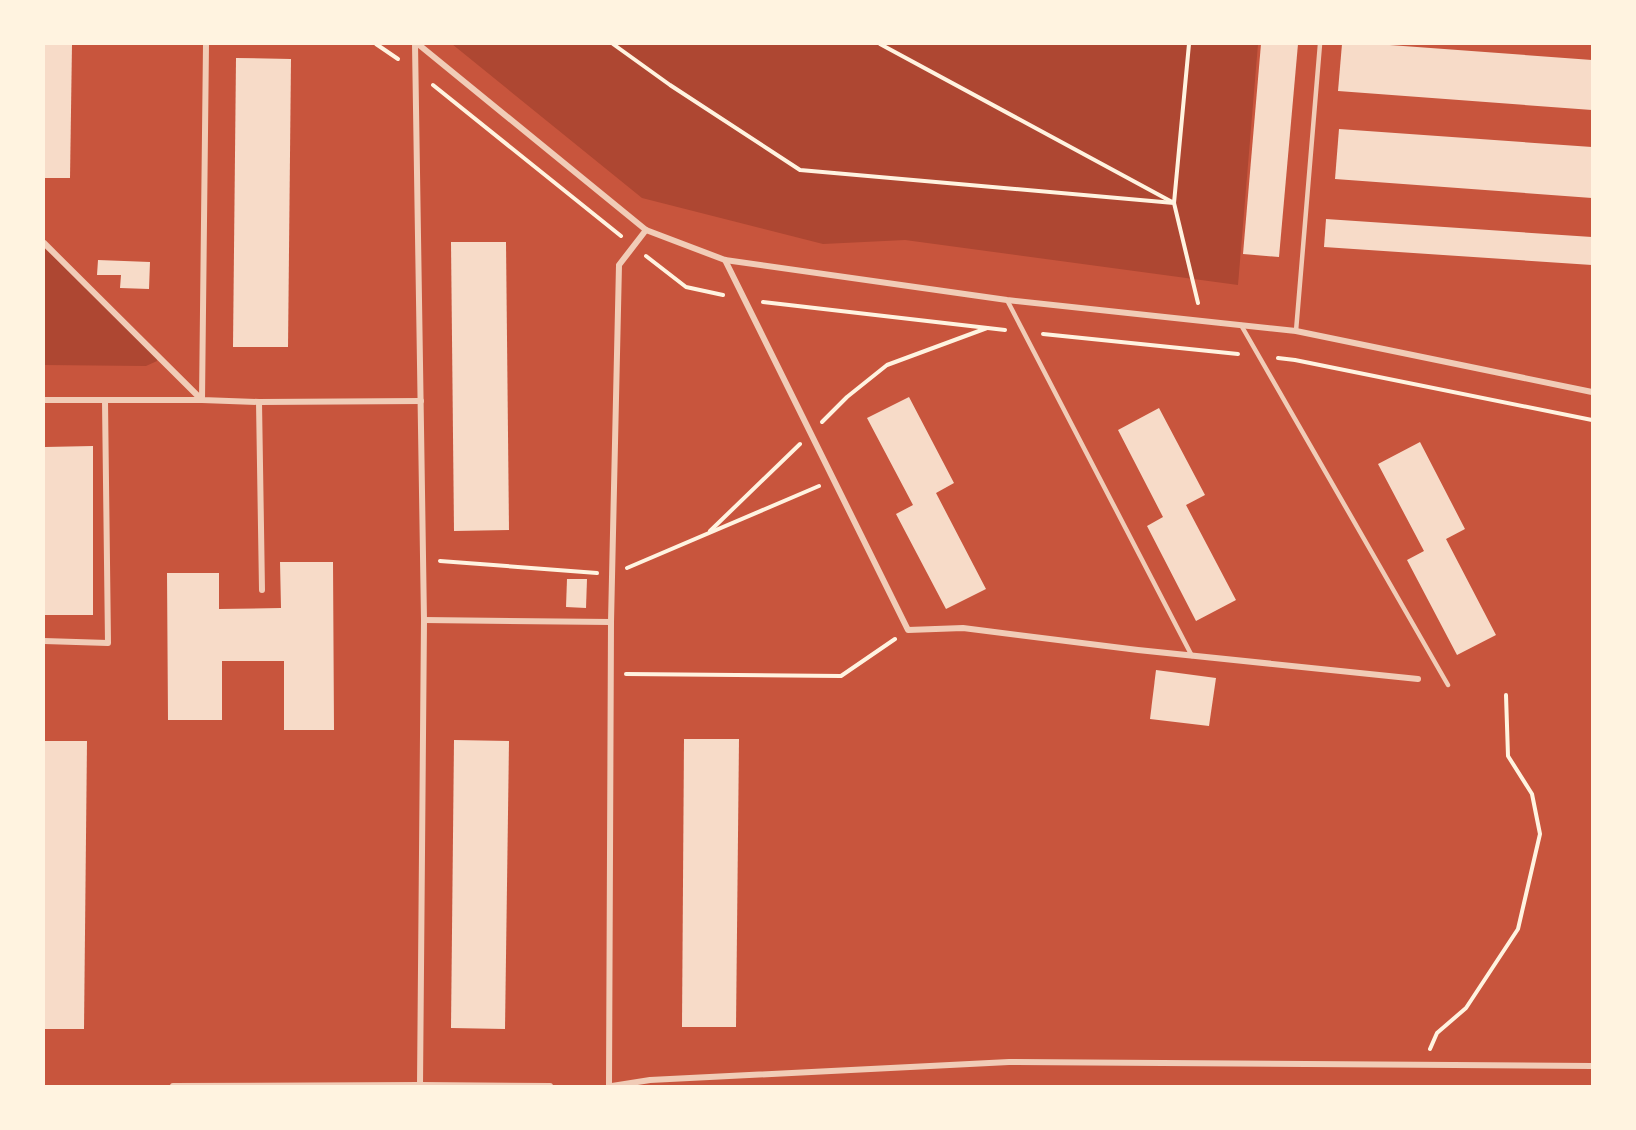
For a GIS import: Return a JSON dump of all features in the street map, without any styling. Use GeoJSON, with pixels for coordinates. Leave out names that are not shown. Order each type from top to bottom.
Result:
{"type":"FeatureCollection","features":[{"type":"Feature","properties":{"kind":"street"},"geometry":{"type":"LineString","coordinates":[[202,400],[207,44]]}},
{"type":"Feature","properties":{"kind":"street"},"geometry":{"type":"LineString","coordinates":[[416,44],[646,230],[725,260],[1007,300],[1296,331],[1593,392]]}},
{"type":"Feature","properties":{"kind":"street"},"geometry":{"type":"LineString","coordinates":[[416,44],[424,620],[420,1085]]}},
{"type":"Feature","properties":{"kind":"street"},"geometry":{"type":"LineString","coordinates":[[646,230],[619,265],[610,622],[611,1086],[650,1080],[1009,1062],[1593,1066]]}},
{"type":"Feature","properties":{"kind":"street"},"geometry":{"type":"LineString","coordinates":[[44,243],[202,400]]}},
{"type":"Feature","properties":{"kind":"street"},"geometry":{"type":"LineString","coordinates":[[725,260],[908,630],[963,628],[1192,656],[1418,679]]}},
{"type":"Feature","properties":{"kind":"street"},"geometry":{"type":"LineString","coordinates":[[44,400],[420,401]]}},
{"type":"Feature","properties":{"kind":"street"},"geometry":{"type":"LineString","coordinates":[[44,641],[108,643],[105,401]]}},
{"type":"Feature","properties":{"kind":"street"},"geometry":{"type":"LineString","coordinates":[[259,402],[262,590]]}},
{"type":"Feature","properties":{"kind":"street"},"geometry":{"type":"LineString","coordinates":[[424,620],[610,622]]}},
{"type":"Feature","properties":{"kind":"street"},"geometry":{"type":"LineString","coordinates":[[173,1086],[550,1086]]}},
{"type":"Feature","properties":{"kind":"lane"},"geometry":{"type":"LineString","coordinates":[[1296,331],[1320,44]]}},
{"type":"Feature","properties":{"kind":"lane"},"geometry":{"type":"LineString","coordinates":[[1007,300],[1192,656]]}},
{"type":"Feature","properties":{"kind":"lane"},"geometry":{"type":"LineString","coordinates":[[1241,325],[1448,685]]}},
{"type":"Feature","properties":{"kind":"path"},"geometry":{"type":"LineString","coordinates":[[613,44],[670,85],[800,170],[1174,203]]}},
{"type":"Feature","properties":{"kind":"path"},"geometry":{"type":"LineString","coordinates":[[880,44],[1174,203]]}},
{"type":"Feature","properties":{"kind":"path"},"geometry":{"type":"LineString","coordinates":[[1190,44],[1174,203],[1202,321]]}},
{"type":"Feature","properties":{"kind":"path"},"geometry":{"type":"LineString","coordinates":[[707,534],[847,397],[887,365],[989,328]]}},
{"type":"Feature","properties":{"kind":"path"},"geometry":{"type":"LineString","coordinates":[[423,559],[612,574],[834,480]]}},
{"type":"Feature","properties":{"kind":"path"},"geometry":{"type":"LineString","coordinates":[[610,674],[841,676],[908,630]]}},
{"type":"Feature","properties":{"kind":"path"},"geometry":{"type":"LineString","coordinates":[[1423,1064],[1437,1033],[1466,1008],[1518,929],[1540,834],[1532,794],[1508,756],[1506,695]]}},
{"type":"Feature","properties":{"kind":"shaded area"},"geometry":{"type":"Polygon","coordinates":[[[452,44],[1258,44],[1238,285],[905,240],[823,244],[642,198],[452,44]]]}},
{"type":"Feature","properties":{"kind":"shaded area"},"geometry":{"type":"Polygon","coordinates":[[[44,248],[156,352],[157,361],[146,366],[44,365],[44,248]]]}},
{"type":"Feature","properties":{"kind":"building"},"geometry":{"type":"Polygon","coordinates":[[[44,44],[72,44],[70,178],[44,178],[44,44]]]}},
{"type":"Feature","properties":{"kind":"building"},"geometry":{"type":"Polygon","coordinates":[[[1261,44],[1298,44],[1279,257],[1243,254],[1261,44]]]}},
{"type":"Feature","properties":{"kind":"building"},"geometry":{"type":"Polygon","coordinates":[[[1342,44],[1376,44],[1592,60],[1592,110],[1338,91],[1342,44]]]}},
{"type":"Feature","properties":{"kind":"building"},"geometry":{"type":"Polygon","coordinates":[[[236,58],[291,59],[288,347],[233,347],[236,58]]]}},
{"type":"Feature","properties":{"kind":"building"},"geometry":{"type":"Polygon","coordinates":[[[1339,129],[1592,147],[1592,198],[1335,179],[1339,129]]]}},
{"type":"Feature","properties":{"kind":"building"},"geometry":{"type":"Polygon","coordinates":[[[1326,219],[1592,237],[1592,265],[1324,247],[1326,219]]]}},
{"type":"Feature","properties":{"kind":"building"},"geometry":{"type":"Polygon","coordinates":[[[451,242],[506,242],[509,530],[454,531],[451,242]]]}},
{"type":"Feature","properties":{"kind":"building"},"geometry":{"type":"Polygon","coordinates":[[[98,260],[150,262],[149,289],[120,288],[121,275],[97,275],[98,260]]]}},
{"type":"Feature","properties":{"kind":"building"},"geometry":{"type":"Polygon","coordinates":[[[909,397],[954,483],[936,493],[986,589],[946,609],[896,514],[913,505],[867,418],[909,397]]]}},
{"type":"Feature","properties":{"kind":"building"},"geometry":{"type":"Polygon","coordinates":[[[1159,408],[1205,495],[1186,505],[1236,600],[1196,621],[1147,526],[1163,517],[1118,430],[1159,408]]]}},
{"type":"Feature","properties":{"kind":"building"},"geometry":{"type":"Polygon","coordinates":[[[1420,442],[1465,529],[1446,539],[1496,635],[1457,655],[1407,560],[1424,551],[1378,464],[1420,442]]]}},
{"type":"Feature","properties":{"kind":"building"},"geometry":{"type":"Polygon","coordinates":[[[93,446],[93,615],[44,615],[45,447],[93,446]]]}},
{"type":"Feature","properties":{"kind":"building"},"geometry":{"type":"Polygon","coordinates":[[[280,562],[333,562],[334,730],[284,730],[284,661],[222,661],[222,720],[168,720],[167,573],[219,573],[219,609],[281,608],[280,562]]]}},
{"type":"Feature","properties":{"kind":"building"},"geometry":{"type":"Polygon","coordinates":[[[567,579],[587,579],[586,608],[566,607],[567,579]]]}},
{"type":"Feature","properties":{"kind":"building"},"geometry":{"type":"Polygon","coordinates":[[[1156,670],[1216,678],[1209,726],[1150,719],[1156,670]]]}},
{"type":"Feature","properties":{"kind":"building"},"geometry":{"type":"Polygon","coordinates":[[[684,739],[739,739],[736,1027],[682,1027],[684,739]]]}},
{"type":"Feature","properties":{"kind":"building"},"geometry":{"type":"Polygon","coordinates":[[[454,740],[509,741],[505,1029],[451,1028],[454,740]]]}},
{"type":"Feature","properties":{"kind":"building"},"geometry":{"type":"Polygon","coordinates":[[[44,741],[87,741],[84,1029],[44,1029],[44,741]]]}}]}
